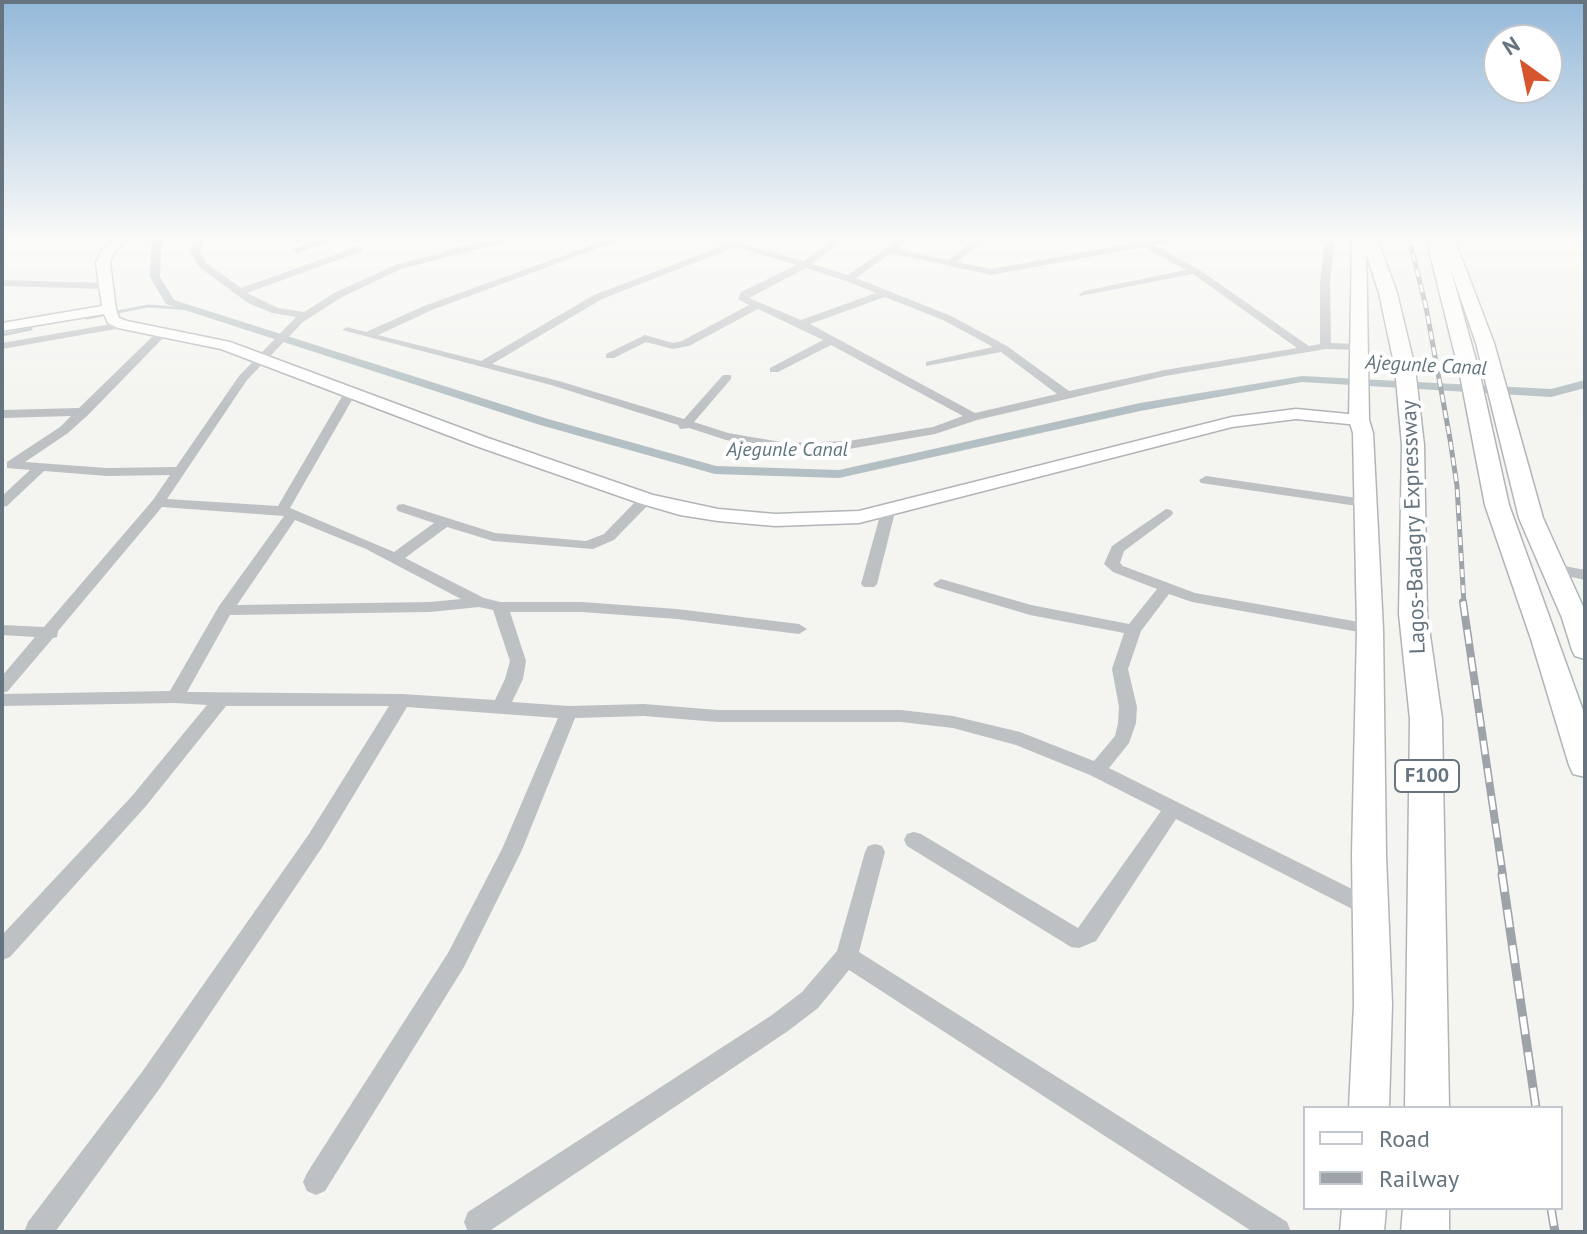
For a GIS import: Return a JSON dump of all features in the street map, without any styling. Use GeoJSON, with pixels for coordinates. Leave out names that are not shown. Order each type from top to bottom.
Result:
{"type":"FeatureCollection","features":[{"type":"Feature","properties":{"kind":"highway","name":"Lagos-Badagry Expressway"},"geometry":{"type":"LineString","coordinates":[[1389,296],[1409,394],[1413,445],[1413,614],[1426,719],[1427,1106]]}},
{"type":"Feature","properties":{"kind":"highway"},"geometry":{"type":"LineString","coordinates":[[1449,296],[1470,375],[1497,505],[1545,639],[1585,765]]}},
{"type":"Feature","properties":{"kind":"highway"},"geometry":{"type":"LineString","coordinates":[[1425,1232],[1426,1210]]}},
{"type":"Feature","properties":{"kind":"main road"},"geometry":{"type":"LineString","coordinates":[[1359,296],[1359,382],[1370,629],[1369,855],[1373,909],[1369,1106]]}},
{"type":"Feature","properties":{"kind":"main road"},"geometry":{"type":"LineString","coordinates":[[1467,296],[1491,364],[1531,518],[1575,618],[1585,650]]}},
{"type":"Feature","properties":{"kind":"main road"},"geometry":{"type":"LineString","coordinates":[[1362,1232],[1364,1210]]}},
{"type":"Feature","properties":{"kind":"street"},"geometry":{"type":"LineString","coordinates":[[108,296],[114,317]]}},
{"type":"Feature","properties":{"kind":"street"},"geometry":{"type":"LineString","coordinates":[[246,296],[276,311],[302,318]]}},
{"type":"Feature","properties":{"kind":"street"},"geometry":{"type":"LineString","coordinates":[[2,687],[51,633],[158,503],[230,394],[302,318],[342,296]]}},
{"type":"Feature","properties":{"kind":"street"},"geometry":{"type":"LineString","coordinates":[[368,335],[462,296]]}},
{"type":"Feature","properties":{"kind":"street"},"geometry":{"type":"LineString","coordinates":[[482,365],[601,296]]}},
{"type":"Feature","properties":{"kind":"street"},"geometry":{"type":"LineString","coordinates":[[744,296],[756,306],[801,324],[973,417]]}},
{"type":"Feature","properties":{"kind":"street"},"geometry":{"type":"LineString","coordinates":[[801,324],[879,296]]}},
{"type":"Feature","properties":{"kind":"street"},"geometry":{"type":"LineString","coordinates":[[887,296],[947,318],[1003,348],[1066,395]]}},
{"type":"Feature","properties":{"kind":"street"},"geometry":{"type":"LineString","coordinates":[[1230,296],[1305,348]]}},
{"type":"Feature","properties":{"kind":"street"},"geometry":{"type":"LineString","coordinates":[[2,327],[114,317],[162,333],[264,356],[350,393],[646,499],[680,509],[775,520],[859,517],[888,512],[1153,440],[1232,422],[1296,414],[1359,382],[1326,346],[1325,296]]}},
{"type":"Feature","properties":{"kind":"street"},"geometry":{"type":"LineString","coordinates":[[610,356],[645,338],[673,346],[685,344],[756,306]]}},
{"type":"Feature","properties":{"kind":"street"},"geometry":{"type":"LineString","coordinates":[[2,346],[114,317]]}},
{"type":"Feature","properties":{"kind":"street"},"geometry":{"type":"LineString","coordinates":[[347,330],[555,383],[684,426],[752,442],[802,448],[900,438],[973,417],[1165,373],[1326,346]]}},
{"type":"Feature","properties":{"kind":"street"},"geometry":{"type":"LineString","coordinates":[[7,466],[43,447],[84,412],[162,333]]}},
{"type":"Feature","properties":{"kind":"street"},"geometry":{"type":"LineString","coordinates":[[774,370],[831,340]]}},
{"type":"Feature","properties":{"kind":"street"},"geometry":{"type":"LineString","coordinates":[[930,364],[1003,348]]}},
{"type":"Feature","properties":{"kind":"street"},"geometry":{"type":"LineString","coordinates":[[684,426],[727,377]]}},
{"type":"Feature","properties":{"kind":"street"},"geometry":{"type":"LineString","coordinates":[[175,697],[287,512],[350,393]]}},
{"type":"Feature","properties":{"kind":"street"},"geometry":{"type":"LineString","coordinates":[[2,414],[84,412]]}},
{"type":"Feature","properties":{"kind":"street"},"geometry":{"type":"LineString","coordinates":[[7,466],[107,472],[180,471]]}},
{"type":"Feature","properties":{"kind":"street"},"geometry":{"type":"LineString","coordinates":[[2,503],[41,467]]}},
{"type":"Feature","properties":{"kind":"street"},"geometry":{"type":"LineString","coordinates":[[1206,480],[1364,503]]}},
{"type":"Feature","properties":{"kind":"street"},"geometry":{"type":"LineString","coordinates":[[403,508],[508,540],[588,546],[609,537],[646,499]]}},
{"type":"Feature","properties":{"kind":"street"},"geometry":{"type":"LineString","coordinates":[[158,503],[287,512],[395,558],[479,602],[500,607],[582,607],[677,614],[799,629]]}},
{"type":"Feature","properties":{"kind":"street"},"geometry":{"type":"LineString","coordinates":[[869,584],[888,512]]}},
{"type":"Feature","properties":{"kind":"street"},"geometry":{"type":"LineString","coordinates":[[1166,513],[1117,549],[1112,556],[1112,564],[1165,589],[1219,603],[1370,629]]}},
{"type":"Feature","properties":{"kind":"street"},"geometry":{"type":"LineString","coordinates":[[395,558],[444,522]]}},
{"type":"Feature","properties":{"kind":"street"},"geometry":{"type":"LineString","coordinates":[[1554,569],[1585,575]]}},
{"type":"Feature","properties":{"kind":"street"},"geometry":{"type":"LineString","coordinates":[[941,584],[1030,610],[1133,630]]}},
{"type":"Feature","properties":{"kind":"street"},"geometry":{"type":"LineString","coordinates":[[1097,770],[1123,738],[1127,723],[1128,707],[1120,669],[1133,630],[1165,589]]}},
{"type":"Feature","properties":{"kind":"street"},"geometry":{"type":"LineString","coordinates":[[225,610],[430,607],[479,602]]}},
{"type":"Feature","properties":{"kind":"street"},"geometry":{"type":"LineString","coordinates":[[500,607],[518,661],[514,679],[501,707]]}},
{"type":"Feature","properties":{"kind":"street"},"geometry":{"type":"LineString","coordinates":[[2,630],[51,633]]}},
{"type":"Feature","properties":{"kind":"street"},"geometry":{"type":"LineString","coordinates":[[2,700],[175,697],[402,700],[569,712],[644,710],[718,716],[914,718],[988,730],[1097,770],[1373,909]]}},
{"type":"Feature","properties":{"kind":"street"},"geometry":{"type":"LineString","coordinates":[[2,950],[139,801],[221,700]]}},
{"type":"Feature","properties":{"kind":"street"},"geometry":{"type":"LineString","coordinates":[[38,1232],[151,1080],[316,840],[402,700]]}},
{"type":"Feature","properties":{"kind":"street"},"geometry":{"type":"LineString","coordinates":[[316,1182],[456,960],[512,850],[569,712]]}},
{"type":"Feature","properties":{"kind":"street"},"geometry":{"type":"LineString","coordinates":[[914,840],[1071,937],[1079,938],[1088,934],[1172,810]]}},
{"type":"Feature","properties":{"kind":"street"},"geometry":{"type":"LineString","coordinates":[[478,1222],[780,1023],[810,1000],[847,956],[875,852]]}},
{"type":"Feature","properties":{"kind":"street"},"geometry":{"type":"LineString","coordinates":[[847,956],[1277,1232]]}},
{"type":"Feature","properties":{"kind":"waterway","name":"Ajegunle Canal"},"geometry":{"type":"LineString","coordinates":[[166,296],[170,302],[544,422],[715,470],[839,474],[1140,407],[1302,379],[1551,393],[1585,384]]}},
{"type":"Feature","properties":{"kind":"waterway"},"geometry":{"type":"LineString","coordinates":[[87,318],[148,306],[191,309]]}},
{"type":"Feature","properties":{"kind":"waterway"},"geometry":{"type":"LineString","coordinates":[[2,335],[31,329]]}},
{"type":"Feature","properties":{"kind":"railway"},"geometry":{"type":"LineString","coordinates":[[1423,296],[1457,486],[1464,604]]}},
{"type":"Feature","properties":{"kind":"railway"},"geometry":{"type":"LineString","coordinates":[[1463,602],[1503,876]]}},
{"type":"Feature","properties":{"kind":"railway"},"geometry":{"type":"LineString","coordinates":[[1502,874],[1536,1106]]}},
{"type":"Feature","properties":{"kind":"railway"},"geometry":{"type":"LineString","coordinates":[[1551,1210],[1555,1232]]}}]}
